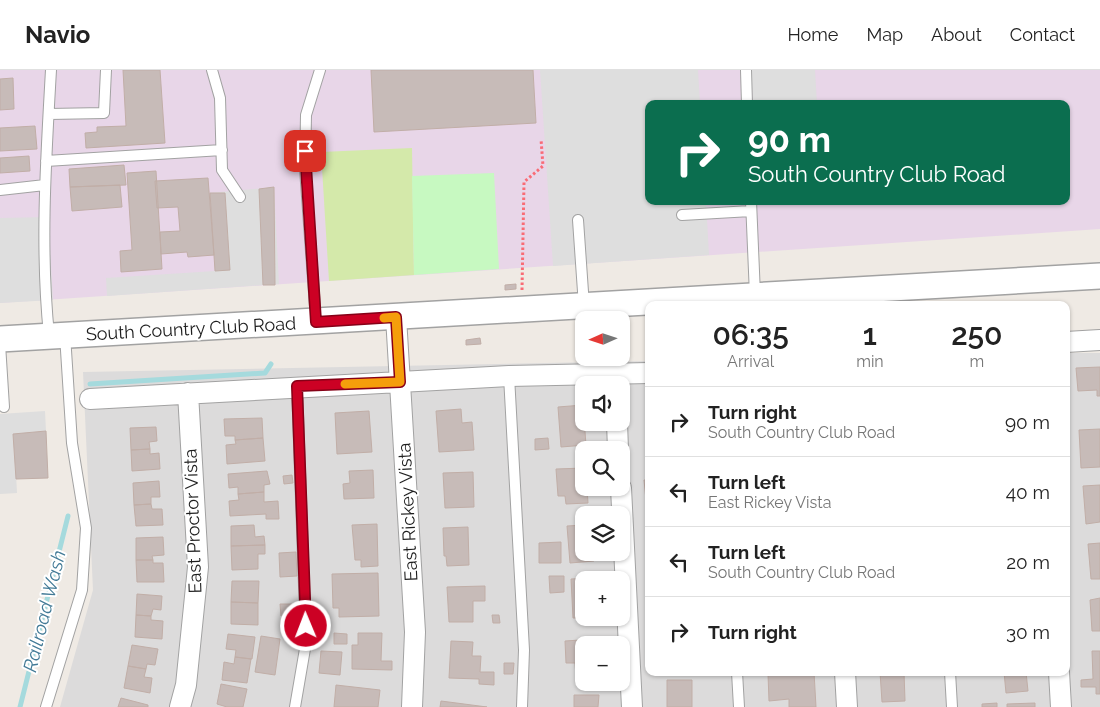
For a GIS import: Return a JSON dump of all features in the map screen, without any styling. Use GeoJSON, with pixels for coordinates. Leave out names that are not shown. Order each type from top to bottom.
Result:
{"type":"FeatureCollection","features":[{"type":"Feature","properties":{"kind":"street","name":"South Country Club Road"},"geometry":{"type":"LineString","coordinates":[[670,301],[755,296],[826,298],[1100,276]]}},
{"type":"Feature","properties":{"kind":"street","name":"South Country Club Road"},"geometry":{"type":"LineString","coordinates":[[3,341],[57,336],[645,302]]}},
{"type":"Feature","properties":{"kind":"street","name":"East Rickey Vista"},"geometry":{"type":"LineString","coordinates":[[396,317],[415,632],[412,707]]}},
{"type":"Feature","properties":{"kind":"street"},"geometry":{"type":"LineString","coordinates":[[1070,342],[1100,340]]}},
{"type":"Feature","properties":{"kind":"street"},"geometry":{"type":"LineString","coordinates":[[630,377],[645,374]]}},
{"type":"Feature","properties":{"kind":"street"},"geometry":{"type":"LineString","coordinates":[[90,399],[297,386],[509,376],[575,379]]}},
{"type":"Feature","properties":{"kind":"street","name":"East Proctor Vista"},"geometry":{"type":"LineString","coordinates":[[180,707],[186,685],[198,567],[188,393]]}},
{"type":"Feature","properties":{"kind":"street"},"geometry":{"type":"LineString","coordinates":[[621,496],[632,707]]}},
{"type":"Feature","properties":{"kind":"street"},"geometry":{"type":"LineString","coordinates":[[845,676],[847,707]]}},
{"type":"Feature","properties":{"kind":"street"},"geometry":{"type":"LineString","coordinates":[[1059,676],[1061,707]]}},
{"type":"Feature","properties":{"kind":"lane"},"geometry":{"type":"LineString","coordinates":[[46,707],[82,590],[86,528],[57,336],[45,298],[45,185],[51,70]]}},
{"type":"Feature","properties":{"kind":"lane"},"geometry":{"type":"LineString","coordinates":[[49,114],[104,113],[106,70]]}},
{"type":"Feature","properties":{"kind":"lane"},"geometry":{"type":"LineString","coordinates":[[212,70],[220,98],[222,170],[240,197]]}},
{"type":"Feature","properties":{"kind":"lane"},"geometry":{"type":"LineString","coordinates":[[316,322],[305,169],[306,115],[320,70]]}},
{"type":"Feature","properties":{"kind":"lane"},"geometry":{"type":"LineString","coordinates":[[746,70],[747,100]]}},
{"type":"Feature","properties":{"kind":"lane"},"geometry":{"type":"LineString","coordinates":[[46,161],[222,150]]}},
{"type":"Feature","properties":{"kind":"lane"},"geometry":{"type":"LineString","coordinates":[[0,190],[45,185]]}},
{"type":"Feature","properties":{"kind":"lane"},"geometry":{"type":"LineString","coordinates":[[682,215],[751,206],[755,296]]}},
{"type":"Feature","properties":{"kind":"lane"},"geometry":{"type":"LineString","coordinates":[[578,220],[584,306]]}},
{"type":"Feature","properties":{"kind":"lane"},"geometry":{"type":"LineString","coordinates":[[3,341],[4,407]]}},
{"type":"Feature","properties":{"kind":"lane"},"geometry":{"type":"LineString","coordinates":[[509,376],[524,650],[522,707]]}},
{"type":"Feature","properties":{"kind":"lane"},"geometry":{"type":"LineString","coordinates":[[295,707],[306,643],[297,386]]}},
{"type":"Feature","properties":{"kind":"lane"},"geometry":{"type":"LineString","coordinates":[[737,676],[739,707]]}},
{"type":"Feature","properties":{"kind":"lane"},"geometry":{"type":"LineString","coordinates":[[950,676],[952,707]]}},
{"type":"Feature","properties":{"kind":"path"},"geometry":{"type":"LineString","coordinates":[[522,291],[524,182],[543,166],[541,139]]}},
{"type":"Feature","properties":{"kind":"shaded area"},"geometry":{"type":"Polygon","coordinates":[[[0,70],[1100,70],[1100,229],[0,303],[0,70]]]}},
{"type":"Feature","properties":{"kind":"shaded area"},"geometry":{"type":"Polygon","coordinates":[[[540,70],[698,70],[700,100],[645,100],[645,205],[706,205],[709,255],[553,266],[540,70]]]}},
{"type":"Feature","properties":{"kind":"shaded area"},"geometry":{"type":"Polygon","coordinates":[[[751,70],[815,70],[817,100],[753,100],[751,70]]]}},
{"type":"Feature","properties":{"kind":"shaded area"},"geometry":{"type":"Polygon","coordinates":[[[274,187],[279,284],[107,296],[106,278],[215,271],[210,193],[274,187]]]}},
{"type":"Feature","properties":{"kind":"shaded area"},"geometry":{"type":"Polygon","coordinates":[[[48,217],[53,300],[0,303],[0,218],[48,217]]]}},
{"type":"Feature","properties":{"kind":"shaded area"},"geometry":{"type":"Polygon","coordinates":[[[1070,353],[1100,353],[1100,707],[60,707],[93,590],[83,372],[575,362],[575,366],[630,366],[630,361],[645,361],[645,676],[1070,676],[1070,353]]]}},
{"type":"Feature","properties":{"kind":"shaded area"},"geometry":{"type":"Polygon","coordinates":[[[45,411],[46,431],[14,434],[17,493],[0,494],[0,414],[45,411]]]}},
{"type":"Feature","properties":{"kind":"green space"},"geometry":{"type":"Polygon","coordinates":[[[412,148],[414,275],[329,281],[321,152],[412,148]]]}},
{"type":"Feature","properties":{"kind":"green space"},"geometry":{"type":"Polygon","coordinates":[[[494,173],[499,269],[414,275],[412,176],[494,173]]]}},
{"type":"Feature","properties":{"kind":"building"},"geometry":{"type":"Polygon","coordinates":[[[123,70],[160,70],[165,143],[86,148],[85,133],[97,132],[97,127],[126,126],[123,70]]]}},
{"type":"Feature","properties":{"kind":"building"},"geometry":{"type":"Polygon","coordinates":[[[371,70],[533,70],[536,123],[374,132],[371,70]]]}},
{"type":"Feature","properties":{"kind":"building"},"geometry":{"type":"Polygon","coordinates":[[[13,78],[14,109],[0,110],[0,79],[13,78]]]}},
{"type":"Feature","properties":{"kind":"building"},"geometry":{"type":"Polygon","coordinates":[[[35,126],[37,149],[0,151],[0,128],[35,126]]]}},
{"type":"Feature","properties":{"kind":"building"},"geometry":{"type":"Polygon","coordinates":[[[29,156],[30,171],[0,173],[0,158],[29,156]]]}},
{"type":"Feature","properties":{"kind":"building"},"geometry":{"type":"Polygon","coordinates":[[[124,165],[126,185],[70,187],[69,169],[124,165]]]}},
{"type":"Feature","properties":{"kind":"building"},"geometry":{"type":"Polygon","coordinates":[[[156,171],[162,269],[121,272],[120,251],[132,250],[127,173],[156,171]]]}},
{"type":"Feature","properties":{"kind":"building"},"geometry":{"type":"Polygon","coordinates":[[[208,178],[214,255],[188,257],[187,252],[161,254],[160,232],[180,231],[178,207],[157,208],[155,181],[208,178]]]}},
{"type":"Feature","properties":{"kind":"building"},"geometry":{"type":"Polygon","coordinates":[[[120,185],[122,207],[72,211],[70,187],[120,185]]]}},
{"type":"Feature","properties":{"kind":"building"},"geometry":{"type":"Polygon","coordinates":[[[274,187],[275,285],[263,285],[259,189],[274,187]]]}},
{"type":"Feature","properties":{"kind":"building"},"geometry":{"type":"Polygon","coordinates":[[[210,193],[225,193],[230,270],[215,271],[210,193]]]}},
{"type":"Feature","properties":{"kind":"building"},"geometry":{"type":"Polygon","coordinates":[[[516,284],[516,289],[505,290],[505,285],[516,284]]]}},
{"type":"Feature","properties":{"kind":"building"},"geometry":{"type":"Polygon","coordinates":[[[480,338],[481,344],[466,345],[466,340],[480,338]]]}},
{"type":"Feature","properties":{"kind":"building"},"geometry":{"type":"Polygon","coordinates":[[[1100,367],[1100,396],[1097,396],[1097,390],[1078,391],[1076,368],[1100,367]]]}},
{"type":"Feature","properties":{"kind":"building"},"geometry":{"type":"Polygon","coordinates":[[[575,406],[575,431],[585,431],[586,441],[575,441],[575,446],[561,447],[558,407],[575,406]]]}},
{"type":"Feature","properties":{"kind":"building"},"geometry":{"type":"Polygon","coordinates":[[[461,409],[462,423],[472,422],[474,450],[439,452],[436,411],[461,409]]]}},
{"type":"Feature","properties":{"kind":"building"},"geometry":{"type":"Polygon","coordinates":[[[369,411],[372,452],[337,454],[335,413],[369,411]]]}},
{"type":"Feature","properties":{"kind":"building"},"geometry":{"type":"Polygon","coordinates":[[[262,418],[263,438],[235,440],[235,436],[225,436],[224,419],[262,418]]]}},
{"type":"Feature","properties":{"kind":"building"},"geometry":{"type":"Polygon","coordinates":[[[156,427],[157,441],[149,442],[150,449],[131,450],[130,428],[156,427]]]}},
{"type":"Feature","properties":{"kind":"building"},"geometry":{"type":"Polygon","coordinates":[[[1100,429],[1100,467],[1081,468],[1079,430],[1100,429]]]}},
{"type":"Feature","properties":{"kind":"building"},"geometry":{"type":"Polygon","coordinates":[[[46,431],[48,478],[16,479],[13,434],[46,431]]]}},
{"type":"Feature","properties":{"kind":"building"},"geometry":{"type":"Polygon","coordinates":[[[263,438],[265,461],[227,464],[226,445],[236,444],[235,440],[263,438]]]}},
{"type":"Feature","properties":{"kind":"building"},"geometry":{"type":"Polygon","coordinates":[[[548,438],[549,449],[535,450],[535,439],[548,438]]]}},
{"type":"Feature","properties":{"kind":"building"},"geometry":{"type":"Polygon","coordinates":[[[150,449],[150,454],[159,453],[160,469],[132,471],[131,450],[150,449]]]}},
{"type":"Feature","properties":{"kind":"building"},"geometry":{"type":"Polygon","coordinates":[[[575,468],[575,496],[588,496],[588,503],[566,504],[565,496],[558,496],[556,469],[575,468]]]}},
{"type":"Feature","properties":{"kind":"building"},"geometry":{"type":"Polygon","coordinates":[[[373,470],[374,498],[344,499],[343,484],[350,483],[349,471],[373,470]]]}},
{"type":"Feature","properties":{"kind":"building"},"geometry":{"type":"Polygon","coordinates":[[[267,471],[270,484],[264,485],[264,492],[238,494],[238,487],[229,488],[228,474],[267,471]]]}},
{"type":"Feature","properties":{"kind":"building"},"geometry":{"type":"Polygon","coordinates":[[[473,472],[474,507],[445,508],[443,473],[473,472]]]}},
{"type":"Feature","properties":{"kind":"building"},"geometry":{"type":"Polygon","coordinates":[[[292,475],[293,483],[284,484],[283,476],[292,475]]]}},
{"type":"Feature","properties":{"kind":"building"},"geometry":{"type":"Polygon","coordinates":[[[159,481],[160,497],[151,497],[151,504],[134,505],[133,483],[159,481]]]}},
{"type":"Feature","properties":{"kind":"building"},"geometry":{"type":"Polygon","coordinates":[[[1100,485],[1100,522],[1086,524],[1083,486],[1100,485]]]}},
{"type":"Feature","properties":{"kind":"building"},"geometry":{"type":"Polygon","coordinates":[[[264,492],[264,502],[278,501],[279,519],[266,519],[266,514],[230,516],[229,501],[239,500],[238,494],[264,492]]]}},
{"type":"Feature","properties":{"kind":"building"},"geometry":{"type":"Polygon","coordinates":[[[151,504],[152,509],[162,509],[163,525],[136,526],[134,505],[151,504]]]}},
{"type":"Feature","properties":{"kind":"building"},"geometry":{"type":"Polygon","coordinates":[[[377,524],[378,566],[361,567],[361,560],[355,560],[352,525],[377,524]]]}},
{"type":"Feature","properties":{"kind":"building"},"geometry":{"type":"Polygon","coordinates":[[[254,525],[255,537],[264,536],[265,545],[231,546],[231,526],[254,525]]]}},
{"type":"Feature","properties":{"kind":"building"},"geometry":{"type":"Polygon","coordinates":[[[567,526],[575,526],[575,561],[594,561],[570,563],[567,526]]]}},
{"type":"Feature","properties":{"kind":"building"},"geometry":{"type":"Polygon","coordinates":[[[468,527],[469,565],[447,566],[446,556],[444,556],[443,528],[468,527]]]}},
{"type":"Feature","properties":{"kind":"building"},"geometry":{"type":"Polygon","coordinates":[[[163,537],[164,555],[152,556],[153,560],[136,560],[136,538],[163,537]]]}},
{"type":"Feature","properties":{"kind":"building"},"geometry":{"type":"Polygon","coordinates":[[[561,542],[561,563],[539,563],[539,543],[561,542]]]}},
{"type":"Feature","properties":{"kind":"building"},"geometry":{"type":"Polygon","coordinates":[[[1100,543],[1100,579],[1091,579],[1088,544],[1100,543]]]}},
{"type":"Feature","properties":{"kind":"building"},"geometry":{"type":"Polygon","coordinates":[[[265,545],[265,554],[258,554],[258,569],[232,570],[231,546],[265,545]]]}},
{"type":"Feature","properties":{"kind":"building"},"geometry":{"type":"Polygon","coordinates":[[[296,552],[297,576],[280,577],[279,553],[296,552]]]}},
{"type":"Feature","properties":{"kind":"building"},"geometry":{"type":"Polygon","coordinates":[[[136,560],[153,560],[153,563],[163,563],[164,582],[137,582],[136,560]]]}},
{"type":"Feature","properties":{"kind":"building"},"geometry":{"type":"Polygon","coordinates":[[[378,573],[379,616],[339,617],[339,608],[333,608],[332,574],[378,573]]]}},
{"type":"Feature","properties":{"kind":"building"},"geometry":{"type":"Polygon","coordinates":[[[549,576],[564,576],[564,592],[550,593],[549,576]]]}},
{"type":"Feature","properties":{"kind":"building"},"geometry":{"type":"Polygon","coordinates":[[[571,579],[575,579],[575,618],[573,618],[571,579]]]}},
{"type":"Feature","properties":{"kind":"building"},"geometry":{"type":"Polygon","coordinates":[[[232,581],[259,581],[258,603],[231,602],[232,581]]]}},
{"type":"Feature","properties":{"kind":"building"},"geometry":{"type":"Polygon","coordinates":[[[485,586],[485,601],[473,601],[473,622],[449,622],[447,587],[485,586]]]}},
{"type":"Feature","properties":{"kind":"building"},"geometry":{"type":"Polygon","coordinates":[[[137,594],[162,596],[161,610],[153,609],[151,616],[136,615],[137,594]]]}},
{"type":"Feature","properties":{"kind":"building"},"geometry":{"type":"Polygon","coordinates":[[[1100,598],[1100,631],[1092,631],[1090,600],[1100,598]]]}},
{"type":"Feature","properties":{"kind":"building"},"geometry":{"type":"Polygon","coordinates":[[[231,602],[258,603],[258,625],[231,624],[231,602]]]}},
{"type":"Feature","properties":{"kind":"building"},"geometry":{"type":"Polygon","coordinates":[[[280,604],[292,604],[293,615],[281,616],[280,604]]]}},
{"type":"Feature","properties":{"kind":"building"},"geometry":{"type":"Polygon","coordinates":[[[136,615],[151,616],[151,620],[163,621],[162,639],[135,637],[136,615]]]}},
{"type":"Feature","properties":{"kind":"building"},"geometry":{"type":"Polygon","coordinates":[[[492,615],[499,615],[500,623],[493,623],[492,615]]]}},
{"type":"Feature","properties":{"kind":"building"},"geometry":{"type":"Polygon","coordinates":[[[334,633],[347,634],[347,644],[334,644],[334,633]]]}},
{"type":"Feature","properties":{"kind":"building"},"geometry":{"type":"Polygon","coordinates":[[[358,633],[382,633],[381,661],[392,661],[392,670],[352,669],[352,645],[358,645],[358,633]]]}},
{"type":"Feature","properties":{"kind":"building"},"geometry":{"type":"Polygon","coordinates":[[[228,634],[255,637],[252,659],[235,657],[236,650],[226,649],[228,634]]]}},
{"type":"Feature","properties":{"kind":"building"},"geometry":{"type":"Polygon","coordinates":[[[261,636],[280,639],[275,675],[255,672],[261,636]]]}},
{"type":"Feature","properties":{"kind":"building"},"geometry":{"type":"Polygon","coordinates":[[[575,640],[575,663],[566,663],[565,641],[575,640]]]}},
{"type":"Feature","properties":{"kind":"building"},"geometry":{"type":"Polygon","coordinates":[[[451,641],[473,642],[472,656],[481,656],[480,672],[494,672],[494,685],[479,684],[479,679],[449,678],[451,641]]]}},
{"type":"Feature","properties":{"kind":"building"},"geometry":{"type":"Polygon","coordinates":[[[132,645],[158,649],[155,665],[147,664],[146,669],[128,666],[132,645]]]}},
{"type":"Feature","properties":{"kind":"building"},"geometry":{"type":"Polygon","coordinates":[[[321,651],[342,652],[340,675],[319,673],[321,651]]]}},
{"type":"Feature","properties":{"kind":"building"},"geometry":{"type":"Polygon","coordinates":[[[1092,651],[1100,651],[1100,694],[1096,694],[1096,687],[1081,687],[1081,680],[1093,679],[1092,651]]]}},
{"type":"Feature","properties":{"kind":"building"},"geometry":{"type":"Polygon","coordinates":[[[235,657],[251,659],[247,683],[222,680],[224,662],[234,664],[235,657]]]}},
{"type":"Feature","properties":{"kind":"building"},"geometry":{"type":"Polygon","coordinates":[[[504,663],[514,663],[513,674],[504,674],[504,663]]]}},
{"type":"Feature","properties":{"kind":"building"},"geometry":{"type":"Polygon","coordinates":[[[128,666],[146,669],[144,677],[152,678],[150,693],[124,688],[128,666]]]}},
{"type":"Feature","properties":{"kind":"building"},"geometry":{"type":"Polygon","coordinates":[[[768,676],[814,676],[816,707],[789,707],[789,699],[769,701],[768,676]]]}},
{"type":"Feature","properties":{"kind":"building"},"geometry":{"type":"Polygon","coordinates":[[[880,676],[904,676],[905,701],[882,702],[880,676]]]}},
{"type":"Feature","properties":{"kind":"building"},"geometry":{"type":"Polygon","coordinates":[[[1004,676],[1026,676],[1028,691],[1006,693],[1004,676]]]}},
{"type":"Feature","properties":{"kind":"building"},"geometry":{"type":"Polygon","coordinates":[[[667,680],[692,680],[692,707],[667,707],[667,680]]]}},
{"type":"Feature","properties":{"kind":"building"},"geometry":{"type":"Polygon","coordinates":[[[221,684],[247,689],[243,707],[227,707],[217,704],[221,684]]]}},
{"type":"Feature","properties":{"kind":"building"},"geometry":{"type":"Polygon","coordinates":[[[336,685],[380,690],[378,707],[334,707],[336,685]]]}},
{"type":"Feature","properties":{"kind":"building"},"geometry":{"type":"Polygon","coordinates":[[[574,695],[599,695],[598,707],[574,707],[574,695]]]}},
{"type":"Feature","properties":{"kind":"building"},"geometry":{"type":"Polygon","coordinates":[[[121,698],[148,705],[148,707],[118,707],[121,698]]]}},
{"type":"Feature","properties":{"kind":"building"},"geometry":{"type":"Polygon","coordinates":[[[441,701],[487,707],[440,707],[441,701]]]}},
{"type":"Feature","properties":{"kind":"building"},"geometry":{"type":"Polygon","coordinates":[[[997,703],[997,707],[982,707],[982,704],[997,703]]]}},
{"type":"Feature","properties":{"kind":"building"},"geometry":{"type":"Polygon","coordinates":[[[1035,703],[1035,707],[1007,707],[1007,704],[1035,703]]]}},
{"type":"Feature","properties":{"kind":"waterway"},"geometry":{"type":"LineString","coordinates":[[90,384],[265,373],[271,364]]}},
{"type":"Feature","properties":{"kind":"waterway","name":"Railroad Wash"},"geometry":{"type":"LineString","coordinates":[[20,707],[68,516]]}},
{"type":"Feature","properties":{"kind":"slow traffic"},"geometry":{"type":"LineString","coordinates":[[345,384],[400,382],[396,317],[384,318]]}},
{"type":"Feature","properties":{"kind":"route"},"geometry":{"type":"LineString","coordinates":[[305,151],[316,322],[396,317],[400,382],[297,386],[306,626]]}}]}
